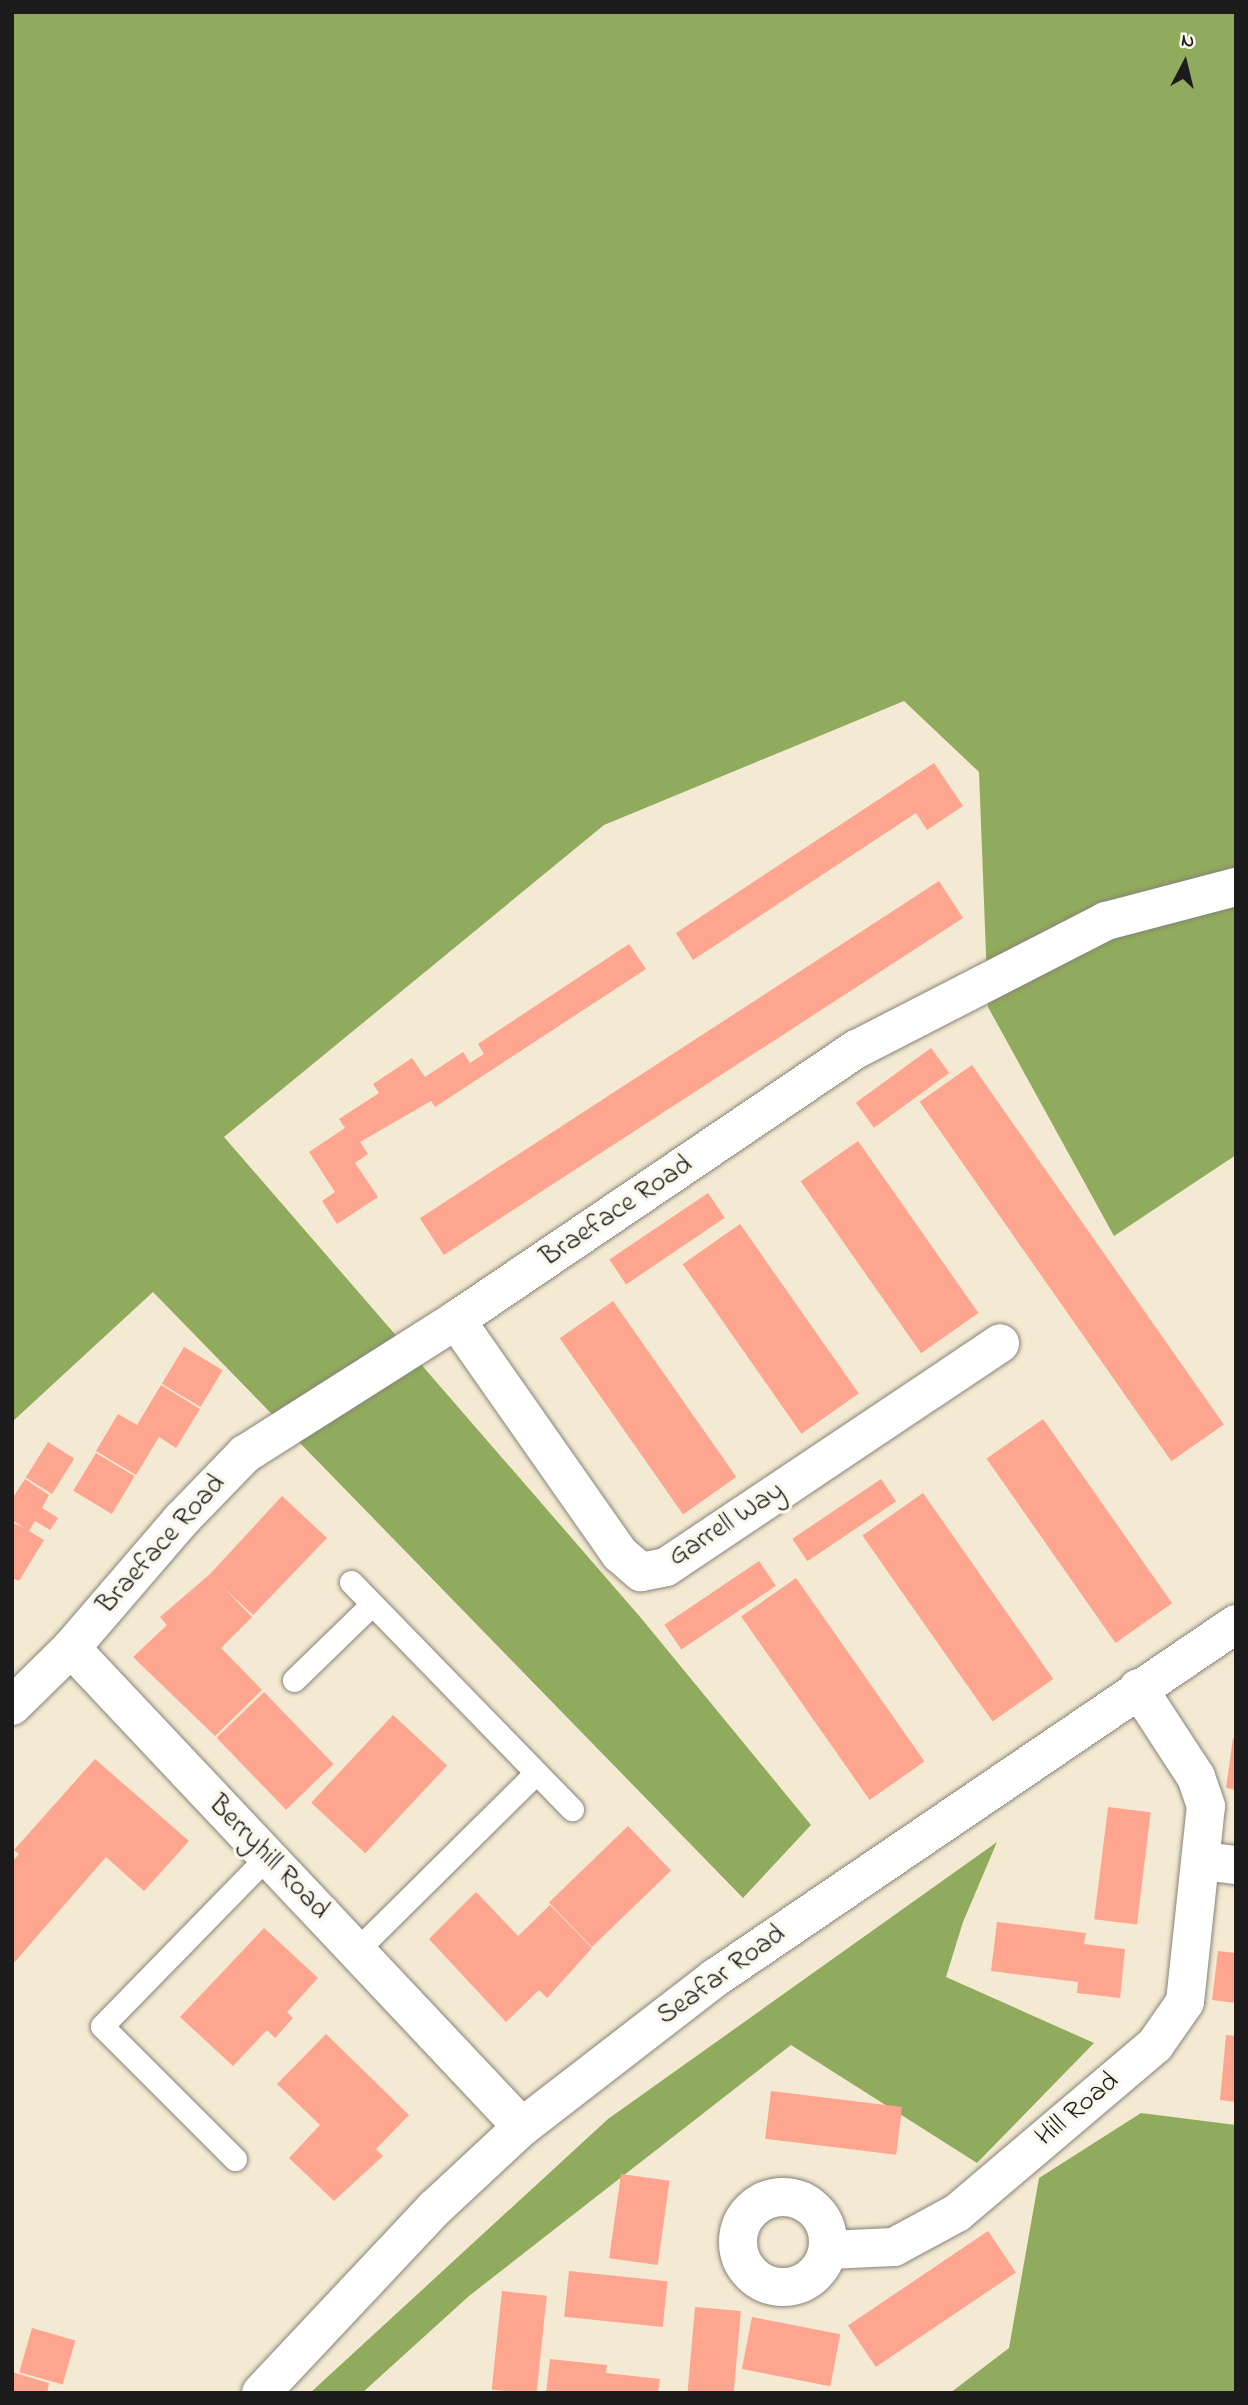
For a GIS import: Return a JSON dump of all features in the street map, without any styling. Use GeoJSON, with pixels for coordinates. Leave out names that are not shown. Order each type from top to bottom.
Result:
{"type":"FeatureCollection","features":[{"type":"Feature","properties":{"kind":"street","name":"Braeface Road"},"geometry":{"type":"LineString","coordinates":[[71,1648],[182,1519],[245,1454],[456,1320],[857,1049],[1106,921],[1236,887]]}},
{"type":"Feature","properties":{"kind":"street","name":"Garrell Way"},"geometry":{"type":"LineString","coordinates":[[456,1320],[620,1554],[641,1572],[666,1567],[1000,1343]]}},
{"type":"Feature","properties":{"kind":"street","name":"Seafar Road"},"geometry":{"type":"LineString","coordinates":[[261,2393],[436,2208],[522,2127],[715,1978],[1138,1688],[1236,1624]]}},
{"type":"Feature","properties":{"kind":"street"},"geometry":{"type":"LineString","coordinates":[[12,1706],[71,1648]]}},
{"type":"Feature","properties":{"kind":"street","name":"Berryhill Road"},"geometry":{"type":"LineString","coordinates":[[71,1648],[265,1859],[357,1950],[522,2127]]}},
{"type":"Feature","properties":{"kind":"street","name":"Hill Road"},"geometry":{"type":"LineString","coordinates":[[828,2250],[894,2247],[957,2213],[1154,2046],[1185,2002],[1219,1863],[1206,1806],[1196,1777],[1138,1688]]}},
{"type":"Feature","properties":{"kind":"lane"},"geometry":{"type":"LineString","coordinates":[[351,1582],[572,1809]]}},
{"type":"Feature","properties":{"kind":"lane"},"geometry":{"type":"LineString","coordinates":[[295,1681],[371,1605]]}},
{"type":"Feature","properties":{"kind":"lane"},"geometry":{"type":"LineString","coordinates":[[357,1950],[536,1773]]}},
{"type":"Feature","properties":{"kind":"lane"},"geometry":{"type":"LineString","coordinates":[[235,2159],[102,2026],[265,1859]]}},
{"type":"Feature","properties":{"kind":"green space"},"geometry":{"type":"Polygon","coordinates":[[[12,12],[1236,12],[1236,1155],[1114,1236],[988,1007],[979,772],[904,701],[604,825],[224,1137],[641,1618],[811,1825],[743,1898],[153,1292],[12,1422],[12,12]]]}},
{"type":"Feature","properties":{"kind":"green space"},"geometry":{"type":"Polygon","coordinates":[[[997,1842],[963,1922],[946,1977],[1094,2043],[977,2163],[791,2045],[469,2296],[362,2393],[310,2393],[608,2119],[997,1842]]]}},
{"type":"Feature","properties":{"kind":"green space"},"geometry":{"type":"Polygon","coordinates":[[[1141,2113],[1236,2125],[1236,2393],[950,2393],[1009,2348],[1039,2178],[1141,2113]]]}},
{"type":"Feature","properties":{"kind":"building"},"geometry":{"type":"Polygon","coordinates":[[[934,763],[963,806],[927,830],[916,813],[693,960],[676,933],[934,763]]]}},
{"type":"Feature","properties":{"kind":"building"},"geometry":{"type":"Polygon","coordinates":[[[939,881],[963,918],[444,1255],[420,1218],[939,881]]]}},
{"type":"Feature","properties":{"kind":"building"},"geometry":{"type":"Polygon","coordinates":[[[629,944],[646,969],[435,1107],[431,1101],[360,1142],[368,1154],[355,1163],[378,1197],[337,1224],[322,1201],[335,1192],[309,1152],[345,1128],[339,1119],[379,1093],[373,1084],[412,1058],[425,1077],[463,1052],[470,1063],[484,1054],[478,1044],[629,944]]]}},
{"type":"Feature","properties":{"kind":"building"},"geometry":{"type":"Polygon","coordinates":[[[931,1048],[949,1073],[874,1128],[856,1103],[931,1048]]]}},
{"type":"Feature","properties":{"kind":"building"},"geometry":{"type":"Polygon","coordinates":[[[972,1065],[1224,1425],[1171,1461],[920,1102],[972,1065]]]}},
{"type":"Feature","properties":{"kind":"building"},"geometry":{"type":"Polygon","coordinates":[[[858,1141],[978,1313],[921,1353],[801,1181],[858,1141]]]}},
{"type":"Feature","properties":{"kind":"building"},"geometry":{"type":"Polygon","coordinates":[[[708,1193],[725,1218],[626,1284],[609,1260],[708,1193]]]}},
{"type":"Feature","properties":{"kind":"building"},"geometry":{"type":"Polygon","coordinates":[[[740,1224],[859,1394],[801,1434],[683,1264],[740,1224]]]}},
{"type":"Feature","properties":{"kind":"building"},"geometry":{"type":"Polygon","coordinates":[[[613,1301],[736,1477],[683,1514],[560,1338],[613,1301]]]}},
{"type":"Feature","properties":{"kind":"building"},"geometry":{"type":"Polygon","coordinates":[[[184,1347],[223,1370],[200,1407],[162,1384],[184,1347]]]}},
{"type":"Feature","properties":{"kind":"building"},"geometry":{"type":"Polygon","coordinates":[[[161,1385],[200,1409],[176,1448],[159,1437],[136,1475],[96,1451],[118,1414],[137,1425],[161,1385]]]}},
{"type":"Feature","properties":{"kind":"building"},"geometry":{"type":"Polygon","coordinates":[[[1043,1419],[1172,1603],[1116,1643],[986,1459],[1043,1419]]]}},
{"type":"Feature","properties":{"kind":"building"},"geometry":{"type":"Polygon","coordinates":[[[48,1442],[74,1458],[52,1494],[26,1478],[48,1442]]]}},
{"type":"Feature","properties":{"kind":"building"},"geometry":{"type":"Polygon","coordinates":[[[96,1453],[135,1476],[112,1514],[73,1491],[96,1453]]]}},
{"type":"Feature","properties":{"kind":"building"},"geometry":{"type":"Polygon","coordinates":[[[25,1479],[49,1495],[42,1508],[58,1518],[50,1530],[35,1521],[29,1531],[44,1540],[19,1581],[12,1578],[12,1522],[26,1529],[12,1520],[12,1499],[25,1479]]]}},
{"type":"Feature","properties":{"kind":"building"},"geometry":{"type":"Polygon","coordinates":[[[881,1479],[896,1501],[807,1561],[792,1539],[881,1479]]]}},
{"type":"Feature","properties":{"kind":"building"},"geometry":{"type":"Polygon","coordinates":[[[923,1493],[1053,1679],[993,1721],[862,1535],[923,1493]]]}},
{"type":"Feature","properties":{"kind":"building"},"geometry":{"type":"Polygon","coordinates":[[[282,1496],[327,1538],[253,1615],[223,1587],[252,1617],[221,1648],[262,1690],[215,1736],[133,1657],[167,1625],[160,1617],[210,1574],[282,1496]]]}},
{"type":"Feature","properties":{"kind":"building"},"geometry":{"type":"Polygon","coordinates":[[[759,1561],[776,1586],[681,1650],[664,1625],[759,1561]]]}},
{"type":"Feature","properties":{"kind":"building"},"geometry":{"type":"Polygon","coordinates":[[[796,1578],[924,1761],[870,1800],[741,1616],[796,1578]]]}},
{"type":"Feature","properties":{"kind":"building"},"geometry":{"type":"Polygon","coordinates":[[[264,1692],[333,1764],[286,1810],[217,1738],[264,1692]]]}},
{"type":"Feature","properties":{"kind":"building"},"geometry":{"type":"Polygon","coordinates":[[[393,1715],[447,1765],[365,1853],[311,1803],[393,1715]]]}},
{"type":"Feature","properties":{"kind":"building"},"geometry":{"type":"Polygon","coordinates":[[[1233,1738],[1236,1739],[1236,1790],[1226,1788],[1233,1738]]]}},
{"type":"Feature","properties":{"kind":"building"},"geometry":{"type":"Polygon","coordinates":[[[95,1759],[189,1841],[144,1891],[106,1857],[12,1965],[12,1862],[19,1854],[14,1850],[95,1759]]]}},
{"type":"Feature","properties":{"kind":"building"},"geometry":{"type":"Polygon","coordinates":[[[1108,1807],[1151,1812],[1137,1924],[1094,1919],[1108,1807]]]}},
{"type":"Feature","properties":{"kind":"building"},"geometry":{"type":"Polygon","coordinates":[[[628,1826],[671,1871],[592,1947],[549,1902],[628,1826]]]}},
{"type":"Feature","properties":{"kind":"building"},"geometry":{"type":"Polygon","coordinates":[[[476,1892],[518,1936],[550,1905],[592,1948],[547,1998],[539,1990],[506,2022],[429,1939],[476,1892]]]}},
{"type":"Feature","properties":{"kind":"building"},"geometry":{"type":"Polygon","coordinates":[[[997,1922],[1086,1933],[1084,1944],[1125,1949],[1120,1998],[1077,1993],[1078,1982],[991,1971],[997,1922]]]}},
{"type":"Feature","properties":{"kind":"building"},"geometry":{"type":"Polygon","coordinates":[[[264,1928],[318,1978],[287,2012],[293,2018],[275,2038],[267,2030],[233,2066],[180,2017],[264,1928]]]}},
{"type":"Feature","properties":{"kind":"building"},"geometry":{"type":"Polygon","coordinates":[[[1218,1951],[1236,1953],[1236,2003],[1212,2000],[1218,1951]]]}},
{"type":"Feature","properties":{"kind":"building"},"geometry":{"type":"Polygon","coordinates":[[[326,2034],[409,2115],[376,2149],[383,2156],[334,2201],[289,2158],[320,2125],[277,2084],[326,2034]]]}},
{"type":"Feature","properties":{"kind":"building"},"geometry":{"type":"Polygon","coordinates":[[[1226,2035],[1236,2036],[1236,2102],[1220,2100],[1226,2035]]]}},
{"type":"Feature","properties":{"kind":"building"},"geometry":{"type":"Polygon","coordinates":[[[771,2091],[902,2107],[896,2155],[765,2139],[771,2091]]]}},
{"type":"Feature","properties":{"kind":"building"},"geometry":{"type":"Polygon","coordinates":[[[621,2174],[670,2181],[658,2265],[609,2258],[621,2174]]]}},
{"type":"Feature","properties":{"kind":"building"},"geometry":{"type":"Polygon","coordinates":[[[988,2231],[1016,2272],[876,2367],[848,2326],[988,2231]]]}},
{"type":"Feature","properties":{"kind":"building"},"geometry":{"type":"Polygon","coordinates":[[[569,2271],[667,2281],[663,2327],[564,2317],[569,2271]]]}},
{"type":"Feature","properties":{"kind":"building"},"geometry":{"type":"Polygon","coordinates":[[[502,2291],[547,2296],[537,2393],[492,2389],[502,2291]]]}},
{"type":"Feature","properties":{"kind":"building"},"geometry":{"type":"Polygon","coordinates":[[[695,2307],[741,2311],[734,2393],[688,2393],[695,2307]]]}},
{"type":"Feature","properties":{"kind":"building"},"geometry":{"type":"Polygon","coordinates":[[[752,2317],[840,2334],[830,2386],[742,2369],[752,2317]]]}},
{"type":"Feature","properties":{"kind":"building"},"geometry":{"type":"Polygon","coordinates":[[[32,2328],[75,2340],[63,2385],[19,2372],[32,2328]]]}},
{"type":"Feature","properties":{"kind":"building"},"geometry":{"type":"Polygon","coordinates":[[[550,2359],[607,2365],[606,2373],[660,2379],[658,2393],[546,2393],[550,2359]]]}},
{"type":"Feature","properties":{"kind":"building"},"geometry":{"type":"Polygon","coordinates":[[[12,2372],[49,2383],[47,2393],[12,2393],[12,2372]]]}}]}
